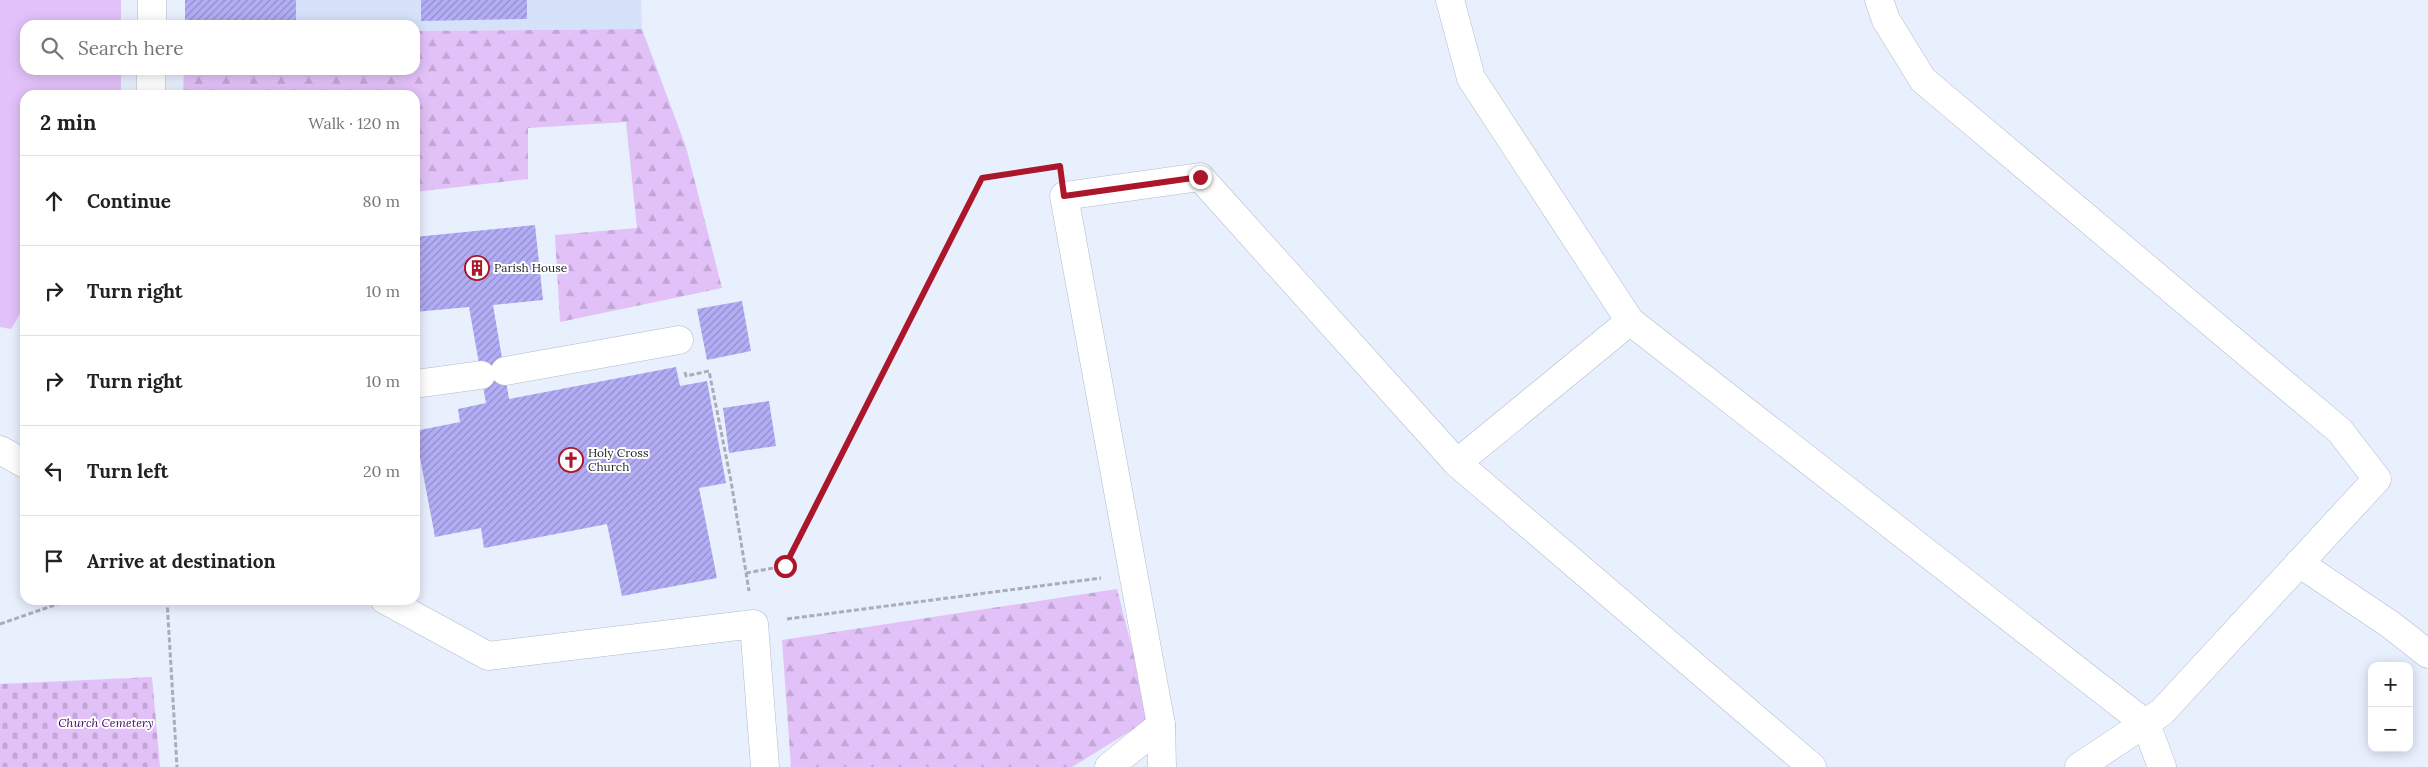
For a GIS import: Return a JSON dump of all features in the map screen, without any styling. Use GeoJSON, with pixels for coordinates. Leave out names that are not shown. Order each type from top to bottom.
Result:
{"type":"FeatureCollection","features":[{"type":"Feature","properties":{"kind":"street"},"geometry":{"type":"LineString","coordinates":[[152,0],[152,20]]}},
{"type":"Feature","properties":{"kind":"street"},"geometry":{"type":"LineString","coordinates":[[1450,0],[1471,78],[1630,321],[2146,724],[2162,767]]}},
{"type":"Feature","properties":{"kind":"street"},"geometry":{"type":"LineString","coordinates":[[1879,0],[1886,20],[1923,80],[2340,431],[2377,479],[2162,712],[2079,767]]}},
{"type":"Feature","properties":{"kind":"street"},"geometry":{"type":"LineString","coordinates":[[151,75],[151,90]]}},
{"type":"Feature","properties":{"kind":"street"},"geometry":{"type":"LineString","coordinates":[[1162,767],[1161,726],[1064,196],[1200,177],[1457,463],[1812,767]]}},
{"type":"Feature","properties":{"kind":"street"},"geometry":{"type":"LineString","coordinates":[[1457,463],[1630,321]]}},
{"type":"Feature","properties":{"kind":"street"},"geometry":{"type":"LineString","coordinates":[[420,383],[493,373],[679,340]]}},
{"type":"Feature","properties":{"kind":"street"},"geometry":{"type":"LineString","coordinates":[[0,450],[20,461]]}},
{"type":"Feature","properties":{"kind":"street"},"geometry":{"type":"LineString","coordinates":[[2299,563],[2391,625],[2428,654]]}},
{"type":"Feature","properties":{"kind":"street"},"geometry":{"type":"LineString","coordinates":[[395,605],[488,656],[754,624],[765,767]]}},
{"type":"Feature","properties":{"kind":"street"},"geometry":{"type":"LineString","coordinates":[[1109,767],[1161,726]]}},
{"type":"Feature","properties":{"kind":"path"},"geometry":{"type":"LineString","coordinates":[[746,573],[785,566],[982,178],[1060,166],[1064,196]]}},
{"type":"Feature","properties":{"kind":"path"},"geometry":{"type":"LineString","coordinates":[[679,340],[686,376],[709,371],[754,624],[1134,574]]}},
{"type":"Feature","properties":{"kind":"path"},"geometry":{"type":"LineString","coordinates":[[0,624],[55,605]]}},
{"type":"Feature","properties":{"kind":"path"},"geometry":{"type":"LineString","coordinates":[[167,605],[177,767]]}},
{"type":"Feature","properties":{"kind":"shaded area"},"geometry":{"type":"Polygon","coordinates":[[[296,0],[641,0],[642,29],[420,31],[420,20],[296,20],[296,0]]]}},
{"type":"Feature","properties":{"kind":"green space"},"geometry":{"type":"Polygon","coordinates":[[[0,0],[121,0],[121,20],[20,20],[20,75],[121,75],[121,90],[20,90],[20,314],[11,329],[0,327],[0,0]]]}},
{"type":"Feature","properties":{"kind":"green space"},"geometry":{"type":"Polygon","coordinates":[[[642,29],[686,147],[722,288],[560,322],[555,235],[637,228],[626,122],[528,128],[528,179],[420,191],[420,90],[183,90],[184,75],[420,75],[420,31],[642,29]]]}},
{"type":"Feature","properties":{"kind":"green space"},"geometry":{"type":"Polygon","coordinates":[[[1117,589],[1150,719],[1072,767],[791,767],[782,640],[1117,589]]]}},
{"type":"Feature","properties":{"kind":"green space","name":"Church Cemetery"},"geometry":{"type":"Polygon","coordinates":[[[152,677],[160,767],[0,767],[0,684],[152,677]]]}},
{"type":"Feature","properties":{"kind":"building"},"geometry":{"type":"Polygon","coordinates":[[[185,0],[296,0],[296,20],[185,20],[185,0]]]}},
{"type":"Feature","properties":{"kind":"building"},"geometry":{"type":"Polygon","coordinates":[[[421,0],[527,0],[527,19],[421,21],[421,0]]]}},
{"type":"Feature","properties":{"kind":"building","name":"Holy Cross Church"},"geometry":{"type":"Polygon","coordinates":[[[535,225],[543,300],[493,305],[509,399],[676,367],[680,386],[707,381],[726,483],[699,488],[717,578],[622,596],[607,524],[484,548],[481,528],[435,537],[420,458],[420,430],[460,422],[458,409],[486,403],[469,307],[420,312],[420,236],[535,225]]]}},
{"type":"Feature","properties":{"kind":"building"},"geometry":{"type":"Polygon","coordinates":[[[742,301],[751,351],[707,360],[697,309],[742,301]]]}},
{"type":"Feature","properties":{"kind":"building"},"geometry":{"type":"Polygon","coordinates":[[[769,401],[776,446],[729,453],[723,408],[769,401]]]}},
{"type":"Feature","properties":{"kind":"place","name":"Parish House"},"geometry":{"type":"Point","coordinates":[477,268]}},
{"type":"Feature","properties":{"kind":"place","name":"Holy Cross Church"},"geometry":{"type":"Point","coordinates":[571,460]}},
{"type":"Feature","properties":{"kind":"route"},"geometry":{"type":"LineString","coordinates":[[785,566],[982,178],[1060,166],[1064,196],[1200,177]]}}]}
